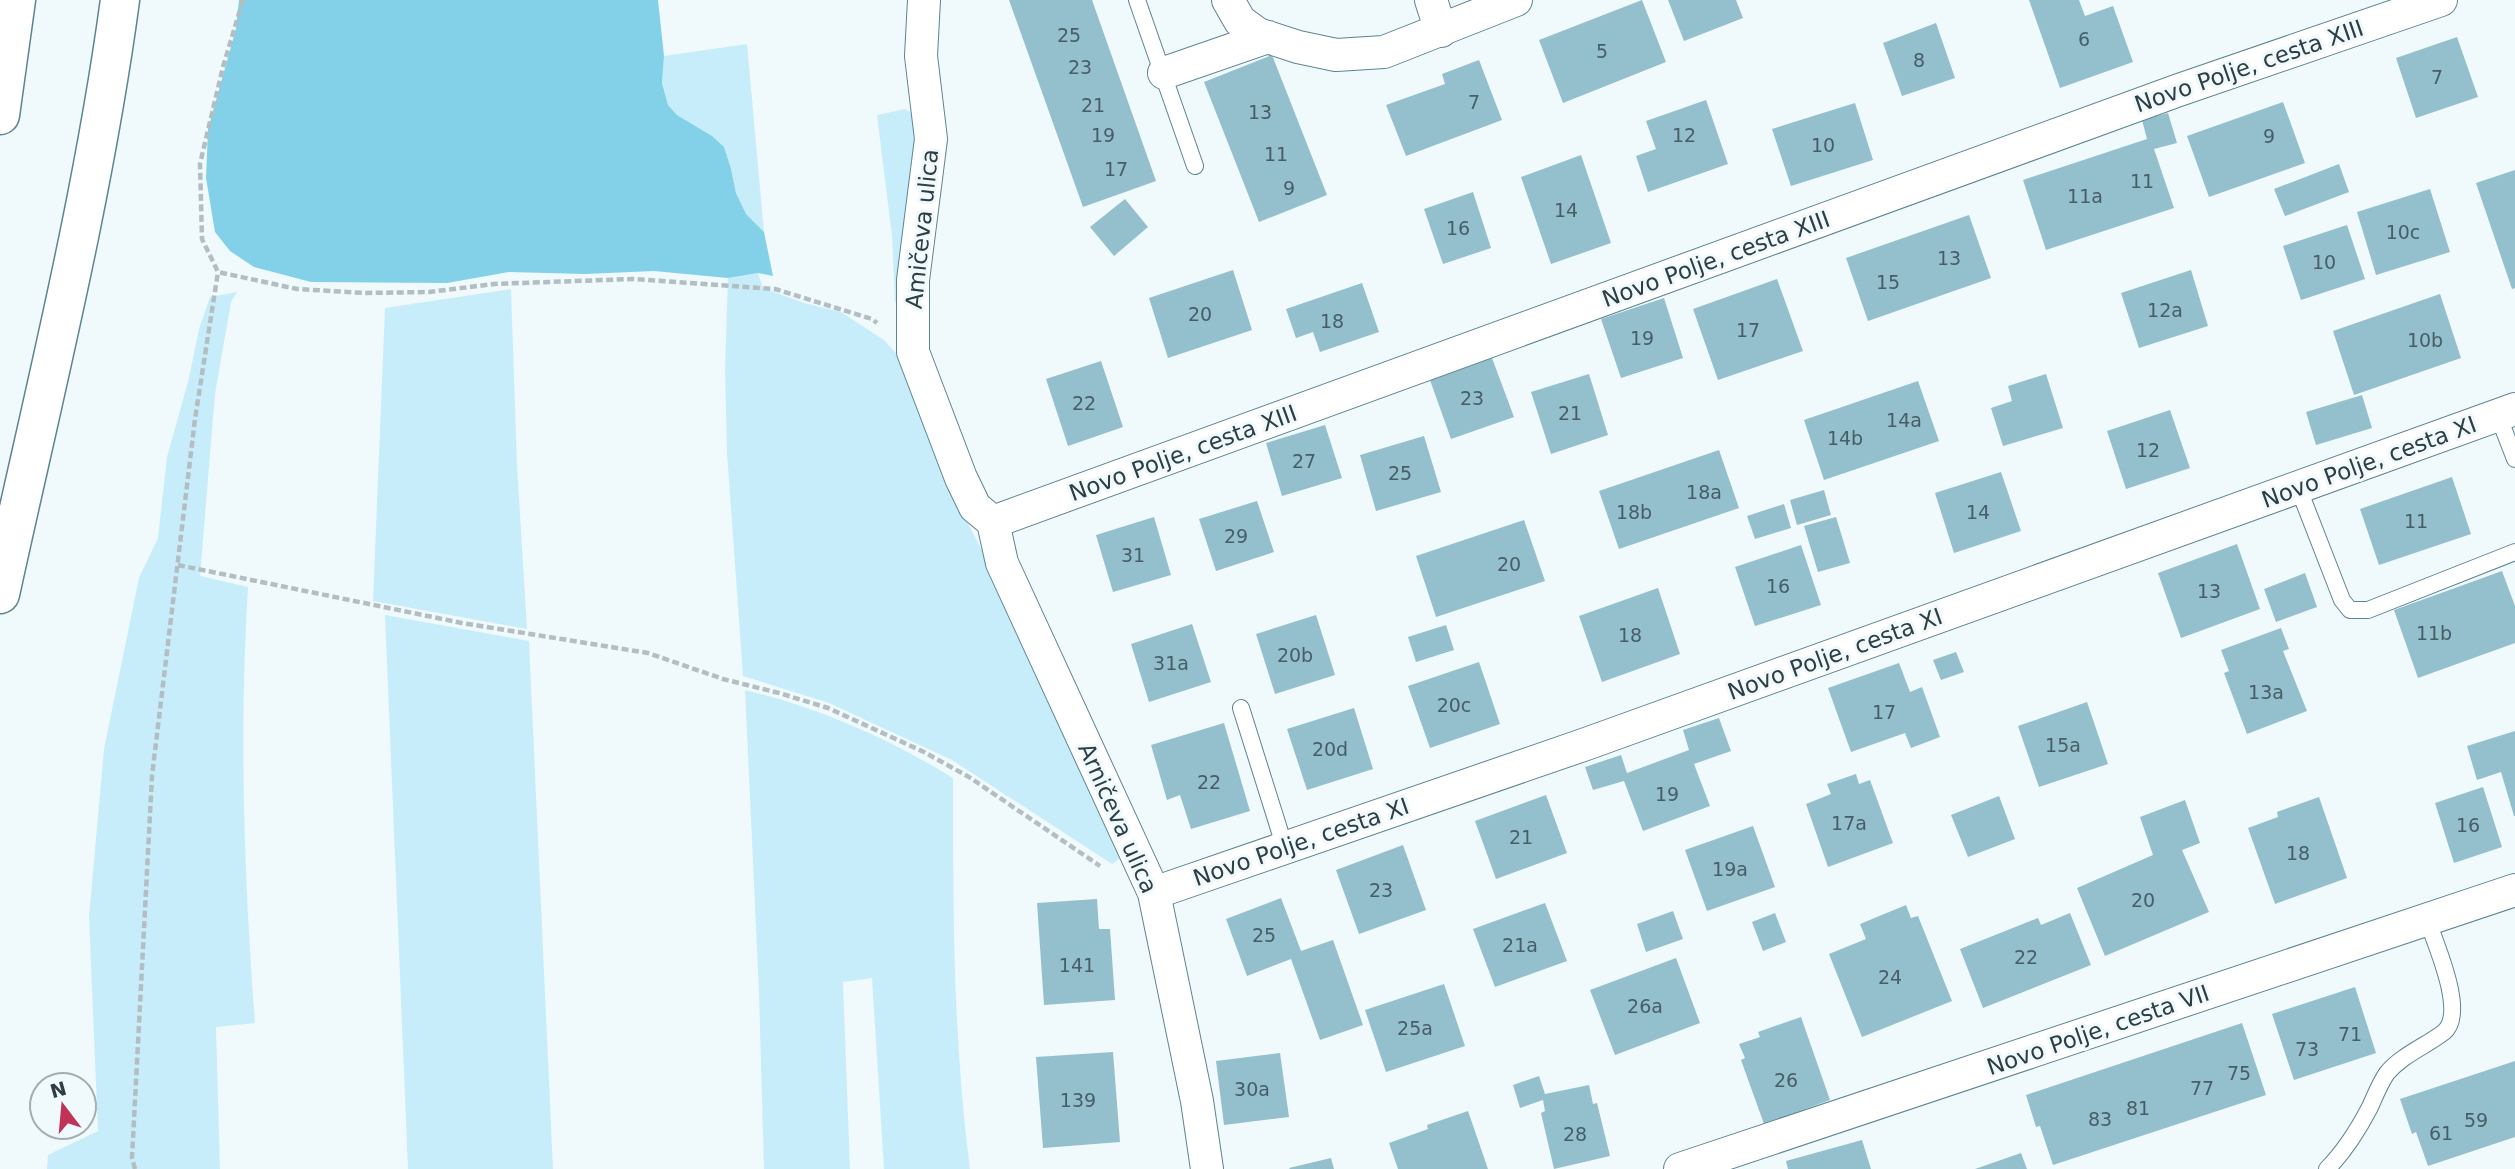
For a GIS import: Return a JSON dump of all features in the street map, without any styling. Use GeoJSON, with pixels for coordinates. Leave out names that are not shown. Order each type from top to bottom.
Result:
{"type":"FeatureCollection","features":[{"type":"Feature","properties":{"kind":"highway"},"geometry":{"type":"LineString","coordinates":[[0,115],[16,0]]}},
{"type":"Feature","properties":{"kind":"highway"},"geometry":{"type":"LineString","coordinates":[[0,594],[88,196],[120,0]]}},
{"type":"Feature","properties":{"kind":"street","name":"Amičeva ulica"},"geometry":{"type":"LineString","coordinates":[[924,0],[921,56],[931,139],[913,280],[913,352],[961,478],[975,507],[993,522]]}},
{"type":"Feature","properties":{"kind":"street"},"geometry":{"type":"LineString","coordinates":[[1228,0],[1240,21],[1258,34],[1298,47],[1336,55],[1384,52],[1516,0]]}},
{"type":"Feature","properties":{"kind":"street"},"geometry":{"type":"LineString","coordinates":[[1431,0],[1441,31]]}},
{"type":"Feature","properties":{"kind":"street","name":"Novo Polje, cesta XIII"},"geometry":{"type":"LineString","coordinates":[[993,522],[2161,96],[2441,0]]}},
{"type":"Feature","properties":{"kind":"street"},"geometry":{"type":"LineString","coordinates":[[1164,73],[1268,37]]}},
{"type":"Feature","properties":{"kind":"street","name":"Novo Polje, cesta XI"},"geometry":{"type":"LineString","coordinates":[[1155,898],[1285,848],[1586,744],[2507,412]]}},
{"type":"Feature","properties":{"kind":"street","name":"Arničeva ulica"},"geometry":{"type":"LineString","coordinates":[[993,522],[1002,563],[1155,898],[1197,1101],[1207,1169]]}},
{"type":"Feature","properties":{"kind":"street","name":"Novo Polje, cesta VII"},"geometry":{"type":"LineString","coordinates":[[1680,1169],[2515,890]]}},
{"type":"Feature","properties":{"kind":"lane"},"geometry":{"type":"LineString","coordinates":[[1137,0],[1195,166]]}},
{"type":"Feature","properties":{"kind":"lane"},"geometry":{"type":"LineString","coordinates":[[2507,412],[2515,459]]}},
{"type":"Feature","properties":{"kind":"lane"},"geometry":{"type":"LineString","coordinates":[[2298,487],[2342,600],[2350,610],[2368,610],[2515,552]]}},
{"type":"Feature","properties":{"kind":"lane"},"geometry":{"type":"LineString","coordinates":[[1241,708],[1285,848]]}},
{"type":"Feature","properties":{"kind":"lane"},"geometry":{"type":"LineString","coordinates":[[2327,1169],[2340,1156],[2388,1073],[2420,1046],[2446,1030],[2453,1013],[2452,997],[2427,919]]}},
{"type":"Feature","properties":{"kind":"path"},"geometry":{"type":"LineString","coordinates":[[135,1169],[132,1158],[152,776],[195,419],[218,272],[202,239],[200,164],[223,67],[243,0]]}},
{"type":"Feature","properties":{"kind":"path"},"geometry":{"type":"LineString","coordinates":[[218,272],[297,289],[364,293],[429,292],[494,284],[633,279],[775,289],[872,319],[913,352]]}},
{"type":"Feature","properties":{"kind":"path"},"geometry":{"type":"LineString","coordinates":[[178,565],[462,623],[648,653],[723,679],[828,708],[924,752],[969,777],[1155,898]]}},
{"type":"Feature","properties":{"kind":"shaded area"},"geometry":{"type":"Polygon","coordinates":[[[239,0],[658,0],[664,56],[662,83],[668,105],[677,115],[712,136],[724,147],[736,193],[746,214],[764,232],[773,276],[758,273],[728,278],[654,271],[585,274],[509,272],[447,283],[311,282],[254,267],[230,251],[215,232],[206,178],[208,129],[236,29],[239,0]]]}},
{"type":"Feature","properties":{"kind":"shaded area"},"geometry":{"type":"Polygon","coordinates":[[[747,44],[764,232],[746,214],[736,193],[731,169],[712,136],[677,115],[668,105],[662,82],[664,56],[747,44]]]}},
{"type":"Feature","properties":{"kind":"shaded area"},"geometry":{"type":"Polygon","coordinates":[[[905,109],[921,118],[901,305],[895,302],[892,236],[877,115],[905,109]]]}},
{"type":"Feature","properties":{"kind":"shaded area"},"geometry":{"type":"Polygon","coordinates":[[[758,273],[763,288],[804,303],[841,312],[884,340],[904,362],[958,505],[993,571],[1121,858],[1112,864],[952,760],[829,703],[743,676],[727,453],[725,369],[728,278],[758,273]]]}},
{"type":"Feature","properties":{"kind":"shaded area"},"geometry":{"type":"Polygon","coordinates":[[[511,289],[517,465],[527,629],[373,601],[385,308],[511,289]]]}},
{"type":"Feature","properties":{"kind":"shaded area"},"geometry":{"type":"Polygon","coordinates":[[[237,292],[231,302],[215,394],[200,576],[248,587],[244,805],[255,1023],[216,1027],[220,1169],[47,1169],[48,1155],[77,1141],[98,1141],[98,1071],[95,1071],[89,917],[104,749],[139,578],[158,538],[167,457],[189,378],[199,329],[210,297],[237,292]]]}},
{"type":"Feature","properties":{"kind":"shaded area"},"geometry":{"type":"Polygon","coordinates":[[[385,615],[529,641],[553,1169],[408,1169],[385,615]]]}},
{"type":"Feature","properties":{"kind":"shaded area"},"geometry":{"type":"Polygon","coordinates":[[[745,690],[826,715],[878,737],[953,778],[957,1022],[970,1169],[884,1169],[872,978],[843,982],[850,1169],[764,1169],[745,690]]]}},
{"type":"Feature","properties":{"kind":"building"},"geometry":{"type":"Polygon","coordinates":[[[1009,0],[1092,0],[1156,181],[1083,207],[1009,0]]]}},
{"type":"Feature","properties":{"kind":"building"},"geometry":{"type":"Polygon","coordinates":[[[1642,0],[1666,62],[1563,103],[1539,40],[1642,0]]]}},
{"type":"Feature","properties":{"kind":"building"},"geometry":{"type":"Polygon","coordinates":[[[1668,0],[1736,0],[1743,18],[1684,41],[1668,0]]]}},
{"type":"Feature","properties":{"kind":"building"},"geometry":{"type":"Polygon","coordinates":[[[2029,0],[2079,0],[2085,16],[2113,6],[2133,62],[2060,88],[2029,0]]]}},
{"type":"Feature","properties":{"kind":"building"},"geometry":{"type":"Polygon","coordinates":[[[1936,23],[1955,78],[1902,96],[1883,43],[1936,23]]]}},
{"type":"Feature","properties":{"kind":"building"},"geometry":{"type":"Polygon","coordinates":[[[2457,37],[2478,97],[2416,118],[2396,58],[2457,37]]]}},
{"type":"Feature","properties":{"kind":"building"},"geometry":{"type":"Polygon","coordinates":[[[1272,55],[1327,195],[1259,222],[1204,82],[1272,55]]]}},
{"type":"Feature","properties":{"kind":"building"},"geometry":{"type":"Polygon","coordinates":[[[1479,60],[1502,120],[1406,156],[1386,105],[1445,84],[1442,74],[1479,60]]]}},
{"type":"Feature","properties":{"kind":"building"},"geometry":{"type":"Polygon","coordinates":[[[1706,100],[1728,164],[1648,192],[1636,156],[1656,149],[1646,121],[1706,100]]]}},
{"type":"Feature","properties":{"kind":"building"},"geometry":{"type":"Polygon","coordinates":[[[2283,102],[2305,163],[2209,197],[2187,136],[2283,102]]]}},
{"type":"Feature","properties":{"kind":"building"},"geometry":{"type":"Polygon","coordinates":[[[1855,103],[1873,160],[1791,186],[1772,129],[1855,103]]]}},
{"type":"Feature","properties":{"kind":"building"},"geometry":{"type":"Polygon","coordinates":[[[2168,113],[2177,143],[2154,149],[2174,208],[2046,250],[2023,180],[2147,139],[2142,120],[2168,113]]]}},
{"type":"Feature","properties":{"kind":"building"},"geometry":{"type":"Polygon","coordinates":[[[1581,155],[1611,243],[1551,264],[1521,177],[1581,155]]]}},
{"type":"Feature","properties":{"kind":"building"},"geometry":{"type":"Polygon","coordinates":[[[2339,164],[2349,192],[2285,216],[2274,189],[2339,164]]]}},
{"type":"Feature","properties":{"kind":"building"},"geometry":{"type":"Polygon","coordinates":[[[2515,170],[2515,288],[2512,289],[2476,183],[2515,170]]]}},
{"type":"Feature","properties":{"kind":"building"},"geometry":{"type":"Polygon","coordinates":[[[2430,189],[2450,252],[2376,275],[2357,212],[2430,189]]]}},
{"type":"Feature","properties":{"kind":"building"},"geometry":{"type":"Polygon","coordinates":[[[1473,192],[1491,248],[1443,264],[1424,209],[1473,192]]]}},
{"type":"Feature","properties":{"kind":"building"},"geometry":{"type":"Polygon","coordinates":[[[1125,199],[1148,227],[1114,256],[1090,227],[1125,199]]]}},
{"type":"Feature","properties":{"kind":"building"},"geometry":{"type":"Polygon","coordinates":[[[1969,215],[1991,278],[1868,321],[1846,258],[1969,215]]]}},
{"type":"Feature","properties":{"kind":"building"},"geometry":{"type":"Polygon","coordinates":[[[2347,225],[2365,279],[2301,300],[2283,246],[2347,225]]]}},
{"type":"Feature","properties":{"kind":"building"},"geometry":{"type":"Polygon","coordinates":[[[1233,270],[1252,330],[1168,358],[1149,298],[1233,270]]]}},
{"type":"Feature","properties":{"kind":"building"},"geometry":{"type":"Polygon","coordinates":[[[2191,270],[2208,326],[2139,348],[2121,293],[2191,270]]]}},
{"type":"Feature","properties":{"kind":"building"},"geometry":{"type":"Polygon","coordinates":[[[1777,279],[1803,351],[1718,380],[1693,309],[1777,279]]]}},
{"type":"Feature","properties":{"kind":"building"},"geometry":{"type":"Polygon","coordinates":[[[1362,283],[1379,332],[1320,352],[1313,332],[1296,338],[1286,309],[1362,283]]]}},
{"type":"Feature","properties":{"kind":"building"},"geometry":{"type":"Polygon","coordinates":[[[2440,294],[2461,358],[2354,395],[2333,331],[2440,294]]]}},
{"type":"Feature","properties":{"kind":"building"},"geometry":{"type":"Polygon","coordinates":[[[1664,298],[1683,358],[1621,378],[1601,319],[1664,298]]]}},
{"type":"Feature","properties":{"kind":"building"},"geometry":{"type":"Polygon","coordinates":[[[1492,358],[1514,417],[1451,439],[1430,380],[1492,358]]]}},
{"type":"Feature","properties":{"kind":"building"},"geometry":{"type":"Polygon","coordinates":[[[1101,361],[1123,427],[1068,446],[1046,379],[1101,361]]]}},
{"type":"Feature","properties":{"kind":"building"},"geometry":{"type":"Polygon","coordinates":[[[1589,374],[1608,435],[1551,454],[1531,392],[1589,374]]]}},
{"type":"Feature","properties":{"kind":"building"},"geometry":{"type":"Polygon","coordinates":[[[2046,374],[2063,428],[2003,446],[1991,408],[2012,401],[2008,386],[2046,374]]]}},
{"type":"Feature","properties":{"kind":"building"},"geometry":{"type":"Polygon","coordinates":[[[1918,381],[1939,441],[1824,480],[1804,420],[1918,381]]]}},
{"type":"Feature","properties":{"kind":"building"},"geometry":{"type":"Polygon","coordinates":[[[2362,395],[2372,428],[2316,445],[2306,412],[2362,395]]]}},
{"type":"Feature","properties":{"kind":"building"},"geometry":{"type":"Polygon","coordinates":[[[2170,410],[2190,468],[2126,489],[2107,431],[2170,410]]]}},
{"type":"Feature","properties":{"kind":"building"},"geometry":{"type":"Polygon","coordinates":[[[1325,425],[1342,478],[1282,496],[1266,443],[1325,425]]]}},
{"type":"Feature","properties":{"kind":"building"},"geometry":{"type":"Polygon","coordinates":[[[1424,436],[1441,492],[1376,511],[1360,455],[1424,436]]]}},
{"type":"Feature","properties":{"kind":"building"},"geometry":{"type":"Polygon","coordinates":[[[1719,450],[1739,508],[1619,549],[1599,491],[1719,450]]]}},
{"type":"Feature","properties":{"kind":"building"},"geometry":{"type":"Polygon","coordinates":[[[2001,472],[2021,531],[1954,553],[1935,493],[2001,472]]]}},
{"type":"Feature","properties":{"kind":"building"},"geometry":{"type":"Polygon","coordinates":[[[2452,477],[2471,534],[2379,565],[2360,509],[2452,477]]]}},
{"type":"Feature","properties":{"kind":"building"},"geometry":{"type":"Polygon","coordinates":[[[1824,490],[1831,515],[1797,525],[1790,500],[1824,490]]]}},
{"type":"Feature","properties":{"kind":"building"},"geometry":{"type":"Polygon","coordinates":[[[1257,501],[1274,552],[1216,571],[1199,519],[1257,501]]]}},
{"type":"Feature","properties":{"kind":"building"},"geometry":{"type":"Polygon","coordinates":[[[1784,504],[1791,528],[1755,539],[1747,516],[1784,504]]]}},
{"type":"Feature","properties":{"kind":"building"},"geometry":{"type":"Polygon","coordinates":[[[1154,517],[1171,575],[1113,592],[1096,535],[1154,517]]]}},
{"type":"Feature","properties":{"kind":"building"},"geometry":{"type":"Polygon","coordinates":[[[1836,517],[1850,563],[1818,572],[1804,526],[1836,517]]]}},
{"type":"Feature","properties":{"kind":"building"},"geometry":{"type":"Polygon","coordinates":[[[1524,520],[1545,581],[1436,617],[1416,556],[1524,520]]]}},
{"type":"Feature","properties":{"kind":"building"},"geometry":{"type":"Polygon","coordinates":[[[2237,544],[2260,609],[2181,638],[2158,573],[2237,544]]]}},
{"type":"Feature","properties":{"kind":"building"},"geometry":{"type":"Polygon","coordinates":[[[1801,545],[1821,605],[1755,626],[1735,567],[1801,545]]]}},
{"type":"Feature","properties":{"kind":"building"},"geometry":{"type":"Polygon","coordinates":[[[2502,571],[2515,606],[2515,643],[2418,678],[2394,610],[2502,571]]]}},
{"type":"Feature","properties":{"kind":"building"},"geometry":{"type":"Polygon","coordinates":[[[2305,573],[2317,607],[2276,622],[2264,589],[2305,573]]]}},
{"type":"Feature","properties":{"kind":"building"},"geometry":{"type":"Polygon","coordinates":[[[1658,588],[1680,654],[1602,682],[1579,616],[1658,588]]]}},
{"type":"Feature","properties":{"kind":"building"},"geometry":{"type":"Polygon","coordinates":[[[1316,615],[1335,675],[1275,694],[1256,634],[1316,615]]]}},
{"type":"Feature","properties":{"kind":"building"},"geometry":{"type":"Polygon","coordinates":[[[1192,624],[1211,682],[1149,702],[1131,644],[1192,624]]]}},
{"type":"Feature","properties":{"kind":"building"},"geometry":{"type":"Polygon","coordinates":[[[1446,625],[1454,650],[1416,662],[1408,637],[1446,625]]]}},
{"type":"Feature","properties":{"kind":"building"},"geometry":{"type":"Polygon","coordinates":[[[2281,628],[2289,649],[2283,651],[2307,711],[2247,734],[2224,673],[2229,671],[2221,650],[2281,628]]]}},
{"type":"Feature","properties":{"kind":"building"},"geometry":{"type":"Polygon","coordinates":[[[1956,652],[1964,672],[1941,680],[1933,660],[1956,652]]]}},
{"type":"Feature","properties":{"kind":"building"},"geometry":{"type":"Polygon","coordinates":[[[1479,662],[1500,724],[1430,748],[1408,686],[1479,662]]]}},
{"type":"Feature","properties":{"kind":"building"},"geometry":{"type":"Polygon","coordinates":[[[1899,663],[1910,692],[1922,687],[1940,737],[1911,748],[1905,733],[1851,752],[1828,688],[1899,663]]]}},
{"type":"Feature","properties":{"kind":"building"},"geometry":{"type":"Polygon","coordinates":[[[2087,702],[2108,764],[2039,787],[2018,726],[2087,702]]]}},
{"type":"Feature","properties":{"kind":"building"},"geometry":{"type":"Polygon","coordinates":[[[1354,708],[1373,769],[1307,790],[1287,729],[1354,708]]]}},
{"type":"Feature","properties":{"kind":"building"},"geometry":{"type":"Polygon","coordinates":[[[1719,718],[1731,751],[1694,764],[1710,806],[1643,831],[1624,781],[1593,790],[1585,767],[1621,755],[1627,773],[1689,750],[1683,730],[1719,718]]]}},
{"type":"Feature","properties":{"kind":"building"},"geometry":{"type":"Polygon","coordinates":[[[1224,723],[1250,811],[1191,829],[1180,795],[1167,800],[1151,745],[1224,723]]]}},
{"type":"Feature","properties":{"kind":"building"},"geometry":{"type":"Polygon","coordinates":[[[2515,731],[2514,816],[2501,772],[2477,780],[2467,746],[2515,731]]]}},
{"type":"Feature","properties":{"kind":"building"},"geometry":{"type":"Polygon","coordinates":[[[1856,774],[1859,784],[1870,780],[1893,843],[1828,867],[1806,804],[1831,794],[1827,784],[1856,774]]]}},
{"type":"Feature","properties":{"kind":"building"},"geometry":{"type":"Polygon","coordinates":[[[2483,787],[2502,847],[2454,863],[2435,803],[2483,787]]]}},
{"type":"Feature","properties":{"kind":"building"},"geometry":{"type":"Polygon","coordinates":[[[1546,795],[1567,853],[1496,879],[1475,821],[1546,795]]]}},
{"type":"Feature","properties":{"kind":"building"},"geometry":{"type":"Polygon","coordinates":[[[1999,796],[2015,839],[1968,857],[1951,815],[1999,796]]]}},
{"type":"Feature","properties":{"kind":"building"},"geometry":{"type":"Polygon","coordinates":[[[2319,797],[2347,878],[2275,904],[2248,828],[2278,817],[2277,812],[2319,797]]]}},
{"type":"Feature","properties":{"kind":"building"},"geometry":{"type":"Polygon","coordinates":[[[2185,800],[2200,843],[2182,850],[2209,912],[2105,956],[2077,888],[2153,855],[2140,817],[2185,800]]]}},
{"type":"Feature","properties":{"kind":"building"},"geometry":{"type":"Polygon","coordinates":[[[1753,826],[1775,887],[1707,911],[1685,850],[1753,826]]]}},
{"type":"Feature","properties":{"kind":"building"},"geometry":{"type":"Polygon","coordinates":[[[1403,845],[1426,910],[1359,934],[1336,870],[1403,845]]]}},
{"type":"Feature","properties":{"kind":"building"},"geometry":{"type":"Polygon","coordinates":[[[1281,898],[1301,951],[1333,940],[1363,1025],[1320,1040],[1291,959],[1247,976],[1226,919],[1281,898]]]}},
{"type":"Feature","properties":{"kind":"building"},"geometry":{"type":"Polygon","coordinates":[[[1097,899],[1099,929],[1110,929],[1115,1000],[1044,1005],[1037,903],[1097,899]]]}},
{"type":"Feature","properties":{"kind":"building"},"geometry":{"type":"Polygon","coordinates":[[[1545,903],[1567,961],[1495,987],[1473,929],[1545,903]]]}},
{"type":"Feature","properties":{"kind":"building"},"geometry":{"type":"Polygon","coordinates":[[[1906,905],[1911,918],[1918,916],[1952,1001],[1862,1037],[1829,954],[1866,939],[1860,924],[1906,905]]]}},
{"type":"Feature","properties":{"kind":"building"},"geometry":{"type":"Polygon","coordinates":[[[1673,911],[1683,939],[1646,952],[1637,924],[1673,911]]]}},
{"type":"Feature","properties":{"kind":"building"},"geometry":{"type":"Polygon","coordinates":[[[1775,913],[1786,942],[1763,951],[1752,922],[1775,913]]]}},
{"type":"Feature","properties":{"kind":"building"},"geometry":{"type":"Polygon","coordinates":[[[2070,913],[2091,965],[1983,1008],[1960,949],[2038,918],[2041,925],[2070,913]]]}},
{"type":"Feature","properties":{"kind":"building"},"geometry":{"type":"Polygon","coordinates":[[[1676,958],[1700,1023],[1615,1055],[1590,990],[1676,958]]]}},
{"type":"Feature","properties":{"kind":"building"},"geometry":{"type":"Polygon","coordinates":[[[1444,984],[1465,1046],[1386,1072],[1365,1010],[1444,984]]]}},
{"type":"Feature","properties":{"kind":"building"},"geometry":{"type":"Polygon","coordinates":[[[2355,987],[2376,1053],[2294,1080],[2272,1014],[2355,987]]]}},
{"type":"Feature","properties":{"kind":"building"},"geometry":{"type":"Polygon","coordinates":[[[1801,1017],[1830,1100],[1764,1124],[1741,1060],[1745,1058],[1739,1044],[1760,1037],[1758,1032],[1801,1017]]]}},
{"type":"Feature","properties":{"kind":"building"},"geometry":{"type":"Polygon","coordinates":[[[2242,1023],[2266,1095],[2053,1165],[2040,1126],[2036,1127],[2026,1095],[2242,1023]]]}},
{"type":"Feature","properties":{"kind":"building"},"geometry":{"type":"Polygon","coordinates":[[[1113,1052],[1120,1142],[1043,1148],[1036,1057],[1113,1052]]]}},
{"type":"Feature","properties":{"kind":"building"},"geometry":{"type":"Polygon","coordinates":[[[1280,1053],[1289,1117],[1224,1125],[1216,1061],[1280,1053]]]}},
{"type":"Feature","properties":{"kind":"building"},"geometry":{"type":"Polygon","coordinates":[[[2515,1061],[2515,1137],[2428,1166],[2416,1132],[2412,1134],[2400,1099],[2515,1061]]]}},
{"type":"Feature","properties":{"kind":"building"},"geometry":{"type":"Polygon","coordinates":[[[1539,1076],[1545,1094],[1589,1085],[1593,1104],[1597,1103],[1610,1156],[1554,1169],[1541,1113],[1545,1111],[1543,1100],[1520,1108],[1513,1085],[1539,1076]]]}},
{"type":"Feature","properties":{"kind":"building"},"geometry":{"type":"Polygon","coordinates":[[[1468,1111],[1488,1169],[1398,1169],[1389,1143],[1428,1129],[1427,1125],[1468,1111]]]}},
{"type":"Feature","properties":{"kind":"building"},"geometry":{"type":"Polygon","coordinates":[[[1862,1140],[1871,1169],[1788,1169],[1786,1161],[1862,1140]]]}},
{"type":"Feature","properties":{"kind":"building"},"geometry":{"type":"Polygon","coordinates":[[[2021,1153],[2027,1169],[1975,1169],[2021,1153]]]}},
{"type":"Feature","properties":{"kind":"building"},"geometry":{"type":"Polygon","coordinates":[[[1331,1158],[1334,1169],[1289,1168],[1331,1158]]]}}]}
